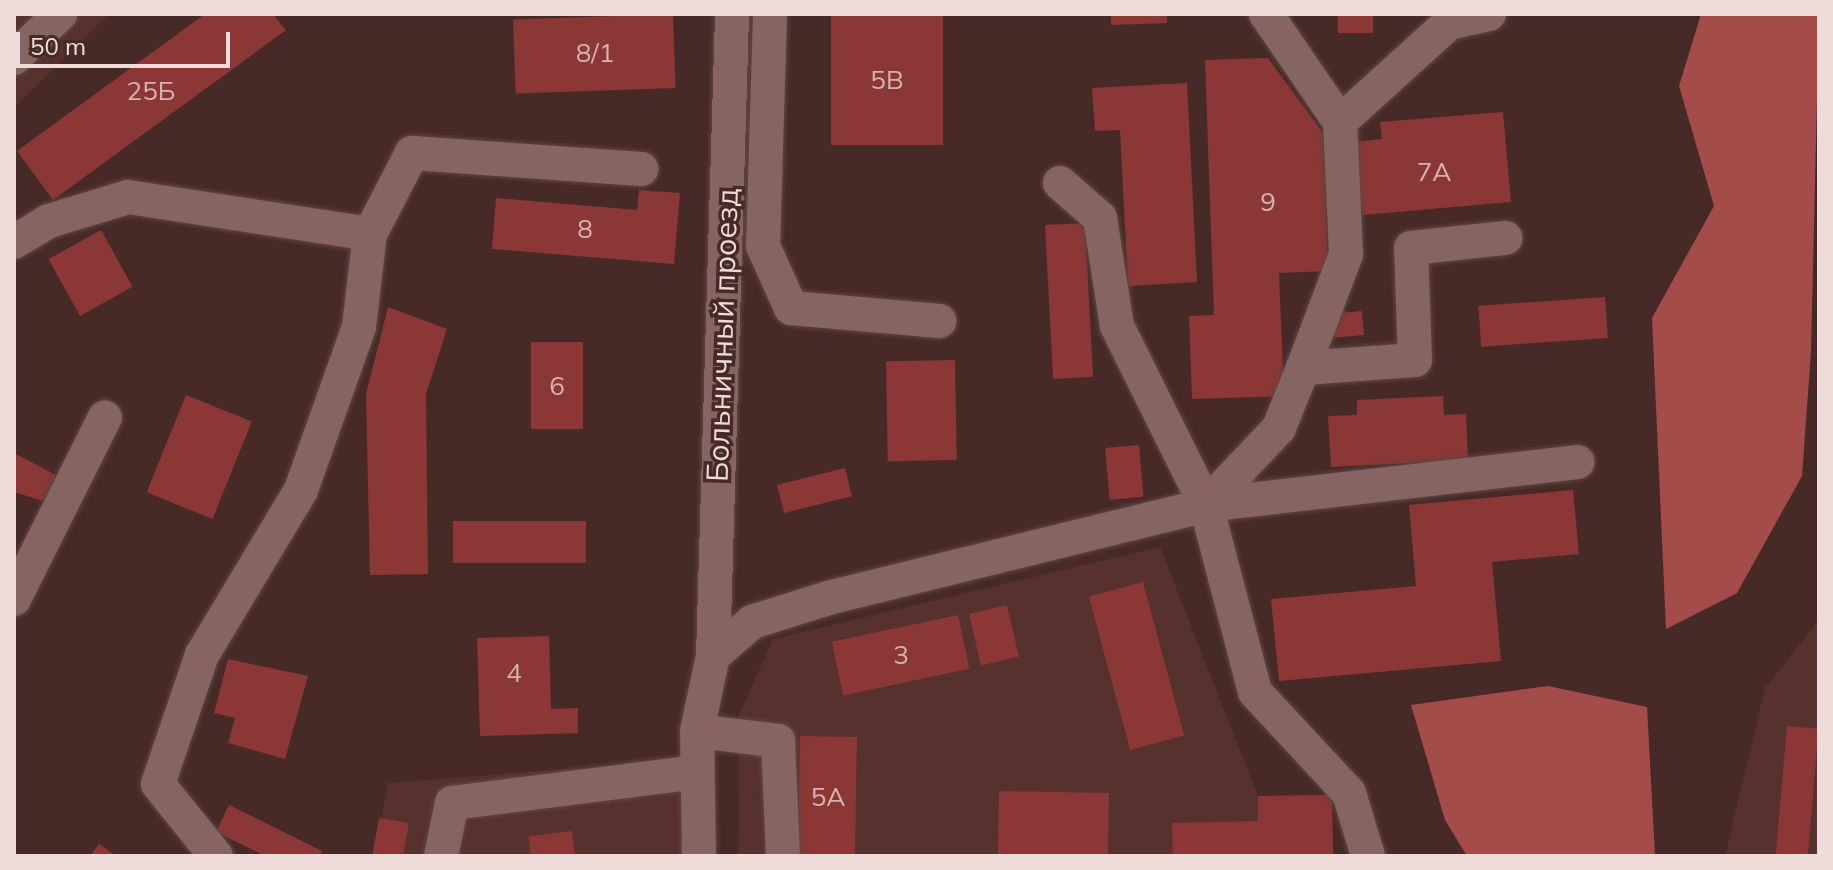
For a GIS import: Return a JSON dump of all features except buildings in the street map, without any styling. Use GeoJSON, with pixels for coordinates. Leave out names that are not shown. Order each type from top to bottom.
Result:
{"type":"FeatureCollection","features":[{"type":"Feature","properties":{"kind":"street"},"geometry":{"type":"LineString","coordinates":[[14,58],[60,14]]}},
{"type":"Feature","properties":{"kind":"street","name":"Больничный проезд"},"geometry":{"type":"LineString","coordinates":[[699,856],[697,731],[713,656],[732,14]]}},
{"type":"Feature","properties":{"kind":"street"},"geometry":{"type":"LineString","coordinates":[[770,14],[763,246],[791,308],[939,321]]}},
{"type":"Feature","properties":{"kind":"street"},"geometry":{"type":"LineString","coordinates":[[1206,505],[1279,428],[1346,254],[1340,122],[1266,14]]}},
{"type":"Feature","properties":{"kind":"street"},"geometry":{"type":"LineString","coordinates":[[1340,122],[1449,23],[1489,14]]}},
{"type":"Feature","properties":{"kind":"street"},"geometry":{"type":"LineString","coordinates":[[216,856],[158,784],[202,655],[301,490],[359,327],[370,234],[412,153],[641,169]]}},
{"type":"Feature","properties":{"kind":"street"},"geometry":{"type":"LineString","coordinates":[[1060,183],[1100,218],[1117,326],[1206,505],[1255,692],[1349,793],[1368,856]]}},
{"type":"Feature","properties":{"kind":"street"},"geometry":{"type":"LineString","coordinates":[[14,242],[49,221],[128,197],[370,234]]}},
{"type":"Feature","properties":{"kind":"street"},"geometry":{"type":"LineString","coordinates":[[1303,368],[1415,360],[1411,248],[1505,238]]}},
{"type":"Feature","properties":{"kind":"street"},"geometry":{"type":"LineString","coordinates":[[14,599],[105,417]]}},
{"type":"Feature","properties":{"kind":"street"},"geometry":{"type":"LineString","coordinates":[[713,656],[752,622],[828,598],[1206,505],[1578,462]]}},
{"type":"Feature","properties":{"kind":"street"},"geometry":{"type":"LineString","coordinates":[[697,731],[778,741],[783,856]]}},
{"type":"Feature","properties":{"kind":"street"},"geometry":{"type":"LineString","coordinates":[[441,856],[452,803],[697,772]]}},
{"type":"Feature","properties":{"kind":"shaded area"},"geometry":{"type":"Polygon","coordinates":[[[14,14],[109,14],[14,108],[14,14]]]}},
{"type":"Feature","properties":{"kind":"shaded area"},"geometry":{"type":"Polygon","coordinates":[[[1701,14],[1819,14],[1811,352],[1802,476],[1737,593],[1666,629],[1652,318],[1714,206],[1679,86],[1701,14]]]}},
{"type":"Feature","properties":{"kind":"shaded area"},"geometry":{"type":"Polygon","coordinates":[[[1160,547],[1258,796],[1258,856],[738,856],[739,715],[773,639],[1160,547]]]}},
{"type":"Feature","properties":{"kind":"shaded area"},"geometry":{"type":"Polygon","coordinates":[[[1819,620],[1819,856],[1725,856],[1765,688],[1819,620]]]}},
{"type":"Feature","properties":{"kind":"shaded area"},"geometry":{"type":"Polygon","coordinates":[[[1548,686],[1647,707],[1655,856],[1467,856],[1445,820],[1411,705],[1548,686]]]}},
{"type":"Feature","properties":{"kind":"shaded area"},"geometry":{"type":"Polygon","coordinates":[[[687,760],[689,856],[375,856],[388,783],[687,760]]]}}]}
